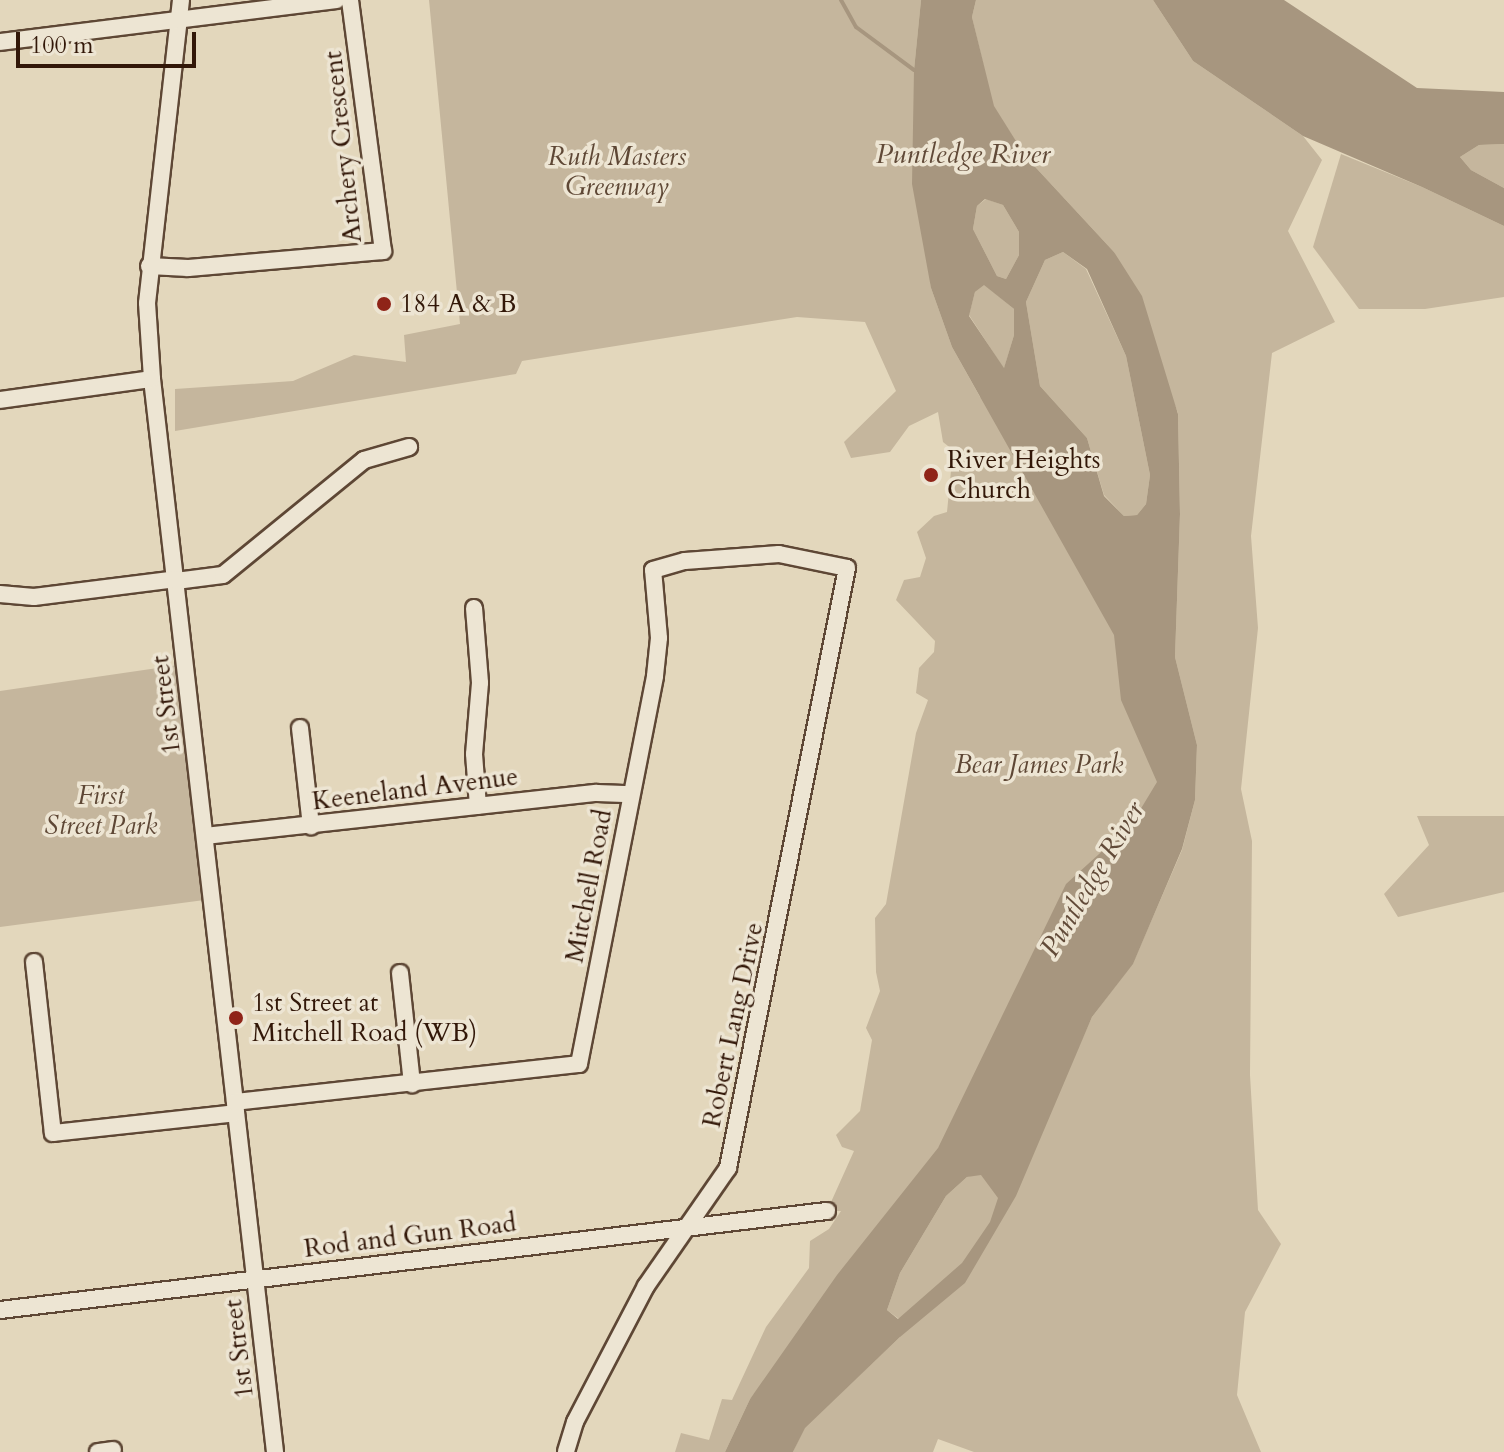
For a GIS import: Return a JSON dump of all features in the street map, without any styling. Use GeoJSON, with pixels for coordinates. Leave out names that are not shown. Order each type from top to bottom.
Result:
{"type":"FeatureCollection","features":[{"type":"Feature","properties":{"kind":"street","name":"1st Street"},"geometry":{"type":"LineString","coordinates":[[181,0],[147,303],[152,379],[275,1452]]}},
{"type":"Feature","properties":{"kind":"street"},"geometry":{"type":"LineString","coordinates":[[0,42],[336,0]]}},
{"type":"Feature","properties":{"kind":"street","name":"Archery Crescent"},"geometry":{"type":"LineString","coordinates":[[149,266],[188,268],[383,251],[350,0]]}},
{"type":"Feature","properties":{"kind":"street"},"geometry":{"type":"LineString","coordinates":[[0,400],[152,379]]}},
{"type":"Feature","properties":{"kind":"street"},"geometry":{"type":"LineString","coordinates":[[0,594],[34,597],[223,575],[364,460],[409,447]]}},
{"type":"Feature","properties":{"kind":"street","name":"Mitchell Road"},"geometry":{"type":"LineString","coordinates":[[34,962],[53,1133],[579,1064],[658,651],[653,570],[685,561],[779,554],[847,568]]}},
{"type":"Feature","properties":{"kind":"street","name":"Robert Lang Drive"},"geometry":{"type":"LineString","coordinates":[[566,1452],[575,1422],[646,1286],[728,1168],[847,568]]}},
{"type":"Feature","properties":{"kind":"street"},"geometry":{"type":"LineString","coordinates":[[474,608],[480,683],[474,754],[478,806]]}},
{"type":"Feature","properties":{"kind":"street"},"geometry":{"type":"LineString","coordinates":[[300,728],[311,826]]}},
{"type":"Feature","properties":{"kind":"street","name":"Keeneland Avenue"},"geometry":{"type":"LineString","coordinates":[[205,836],[597,793],[631,794]]}},
{"type":"Feature","properties":{"kind":"street"},"geometry":{"type":"LineString","coordinates":[[400,973],[412,1084]]}},
{"type":"Feature","properties":{"kind":"street","name":"Rod and Gun Road"},"geometry":{"type":"LineString","coordinates":[[0,1310],[827,1211]]}},
{"type":"Feature","properties":{"kind":"green space"},"geometry":{"type":"Polygon","coordinates":[[[429,0],[921,0],[914,70],[931,288],[952,347],[980,397],[994,400],[1121,608],[1163,761],[1159,800],[901,1207],[750,1399],[725,1452],[675,1452],[681,1433],[709,1440],[722,1399],[732,1400],[766,1327],[809,1268],[810,1241],[829,1229],[841,1211],[827,1211],[854,1151],[842,1147],[836,1135],[860,1111],[872,1040],[866,1028],[880,991],[876,972],[875,918],[886,904],[916,733],[928,700],[916,693],[919,668],[934,652],[935,641],[896,600],[904,580],[920,577],[926,558],[917,532],[934,516],[947,512],[953,450],[943,442],[938,412],[909,426],[890,452],[851,458],[844,442],[896,391],[865,322],[797,317],[522,361],[516,374],[175,431],[175,389],[293,381],[354,355],[406,362],[404,335],[460,324],[429,0]]]}},
{"type":"Feature","properties":{"kind":"green space"},"geometry":{"type":"Polygon","coordinates":[[[976,0],[1153,0],[1193,61],[1303,136],[1322,160],[1288,231],[1335,322],[1272,353],[1251,536],[1258,628],[1241,789],[1252,841],[1250,1075],[1258,1210],[1281,1244],[1245,1312],[1237,1395],[1261,1452],[974,1452],[938,1439],[933,1452],[793,1452],[804,1428],[900,1337],[899,1319],[887,1310],[900,1273],[946,1196],[967,1177],[1030,1156],[1092,1017],[1133,963],[1182,850],[1195,800],[1197,745],[1175,657],[1180,514],[1178,413],[1114,252],[1026,157],[993,106],[972,17],[976,0]]]}},
{"type":"Feature","properties":{"kind":"green space"},"geometry":{"type":"Polygon","coordinates":[[[1504,144],[1504,188],[1471,170],[1460,157],[1479,145],[1504,144]]]}},
{"type":"Feature","properties":{"kind":"green space"},"geometry":{"type":"Polygon","coordinates":[[[1341,154],[1422,187],[1504,226],[1504,297],[1425,309],[1359,309],[1313,247],[1341,154]]]}},
{"type":"Feature","properties":{"kind":"green space"},"geometry":{"type":"Polygon","coordinates":[[[986,199],[1003,205],[1019,232],[1019,255],[1006,279],[997,276],[973,229],[977,206],[986,199]]]}},
{"type":"Feature","properties":{"kind":"green space"},"geometry":{"type":"Polygon","coordinates":[[[1063,252],[1086,269],[1126,356],[1150,475],[1146,504],[1137,515],[1124,516],[1104,495],[1087,438],[1040,386],[1026,302],[1045,260],[1063,252]]]}},
{"type":"Feature","properties":{"kind":"green space"},"geometry":{"type":"Polygon","coordinates":[[[984,284],[1014,309],[1014,335],[1004,369],[969,315],[975,292],[984,284]]]}},
{"type":"Feature","properties":{"kind":"green space","name":"First Street Park"},"geometry":{"type":"Polygon","coordinates":[[[185,664],[212,899],[0,927],[0,691],[185,664]]]}},
{"type":"Feature","properties":{"kind":"green space"},"geometry":{"type":"Polygon","coordinates":[[[1417,816],[1504,816],[1504,892],[1398,917],[1384,894],[1429,845],[1417,816]]]}},
{"type":"Feature","properties":{"kind":"water","name":"Puntledge River"},"geometry":{"type":"Polygon","coordinates":[[[921,0],[976,0],[972,17],[994,106],[1026,157],[1114,252],[1142,296],[1178,414],[1180,514],[1175,657],[1197,745],[1195,800],[1182,849],[1133,964],[1092,1017],[1016,1196],[965,1283],[900,1337],[805,1428],[793,1452],[725,1452],[750,1399],[837,1275],[938,1148],[1066,884],[1131,825],[1157,782],[1121,700],[1114,635],[952,347],[931,288],[912,184],[914,70],[921,0]],[[985,199],[977,206],[973,229],[997,276],[1006,279],[1019,255],[1019,232],[1003,205],[985,199]],[[1063,252],[1045,260],[1026,302],[1040,386],[1087,438],[1104,496],[1124,516],[1137,515],[1146,504],[1150,475],[1126,356],[1087,269],[1063,252]],[[984,285],[975,292],[969,316],[1004,368],[1014,335],[1014,309],[984,285]],[[981,1175],[967,1177],[946,1196],[900,1273],[887,1310],[898,1319],[962,1263],[990,1222],[998,1198],[981,1175]]]}},
{"type":"Feature","properties":{"kind":"water"},"geometry":{"type":"Polygon","coordinates":[[[1153,0],[1284,0],[1417,88],[1504,92],[1504,144],[1479,145],[1460,157],[1471,170],[1504,188],[1504,226],[1303,136],[1193,61],[1153,0]]]}},
{"type":"Feature","properties":{"kind":"waterway"},"geometry":{"type":"LineString","coordinates":[[841,0],[856,27],[914,70]]}},
{"type":"Feature","properties":{"kind":"place","name":"184 A & B"},"geometry":{"type":"Point","coordinates":[384,304]}},
{"type":"Feature","properties":{"kind":"place","name":"River Heights Church"},"geometry":{"type":"Point","coordinates":[931,475]}},
{"type":"Feature","properties":{"kind":"place","name":"1st Street at Mitchell Road (WB)"},"geometry":{"type":"Point","coordinates":[236,1018]}},
{"type":"Feature","properties":{"kind":"park label","name":"Ruth Masters Greenway"},"geometry":{"type":"Point","coordinates":[617,172]}},
{"type":"Feature","properties":{"kind":"park label","name":"Bear James Park"},"geometry":{"type":"Point","coordinates":[1039,765]}}]}
